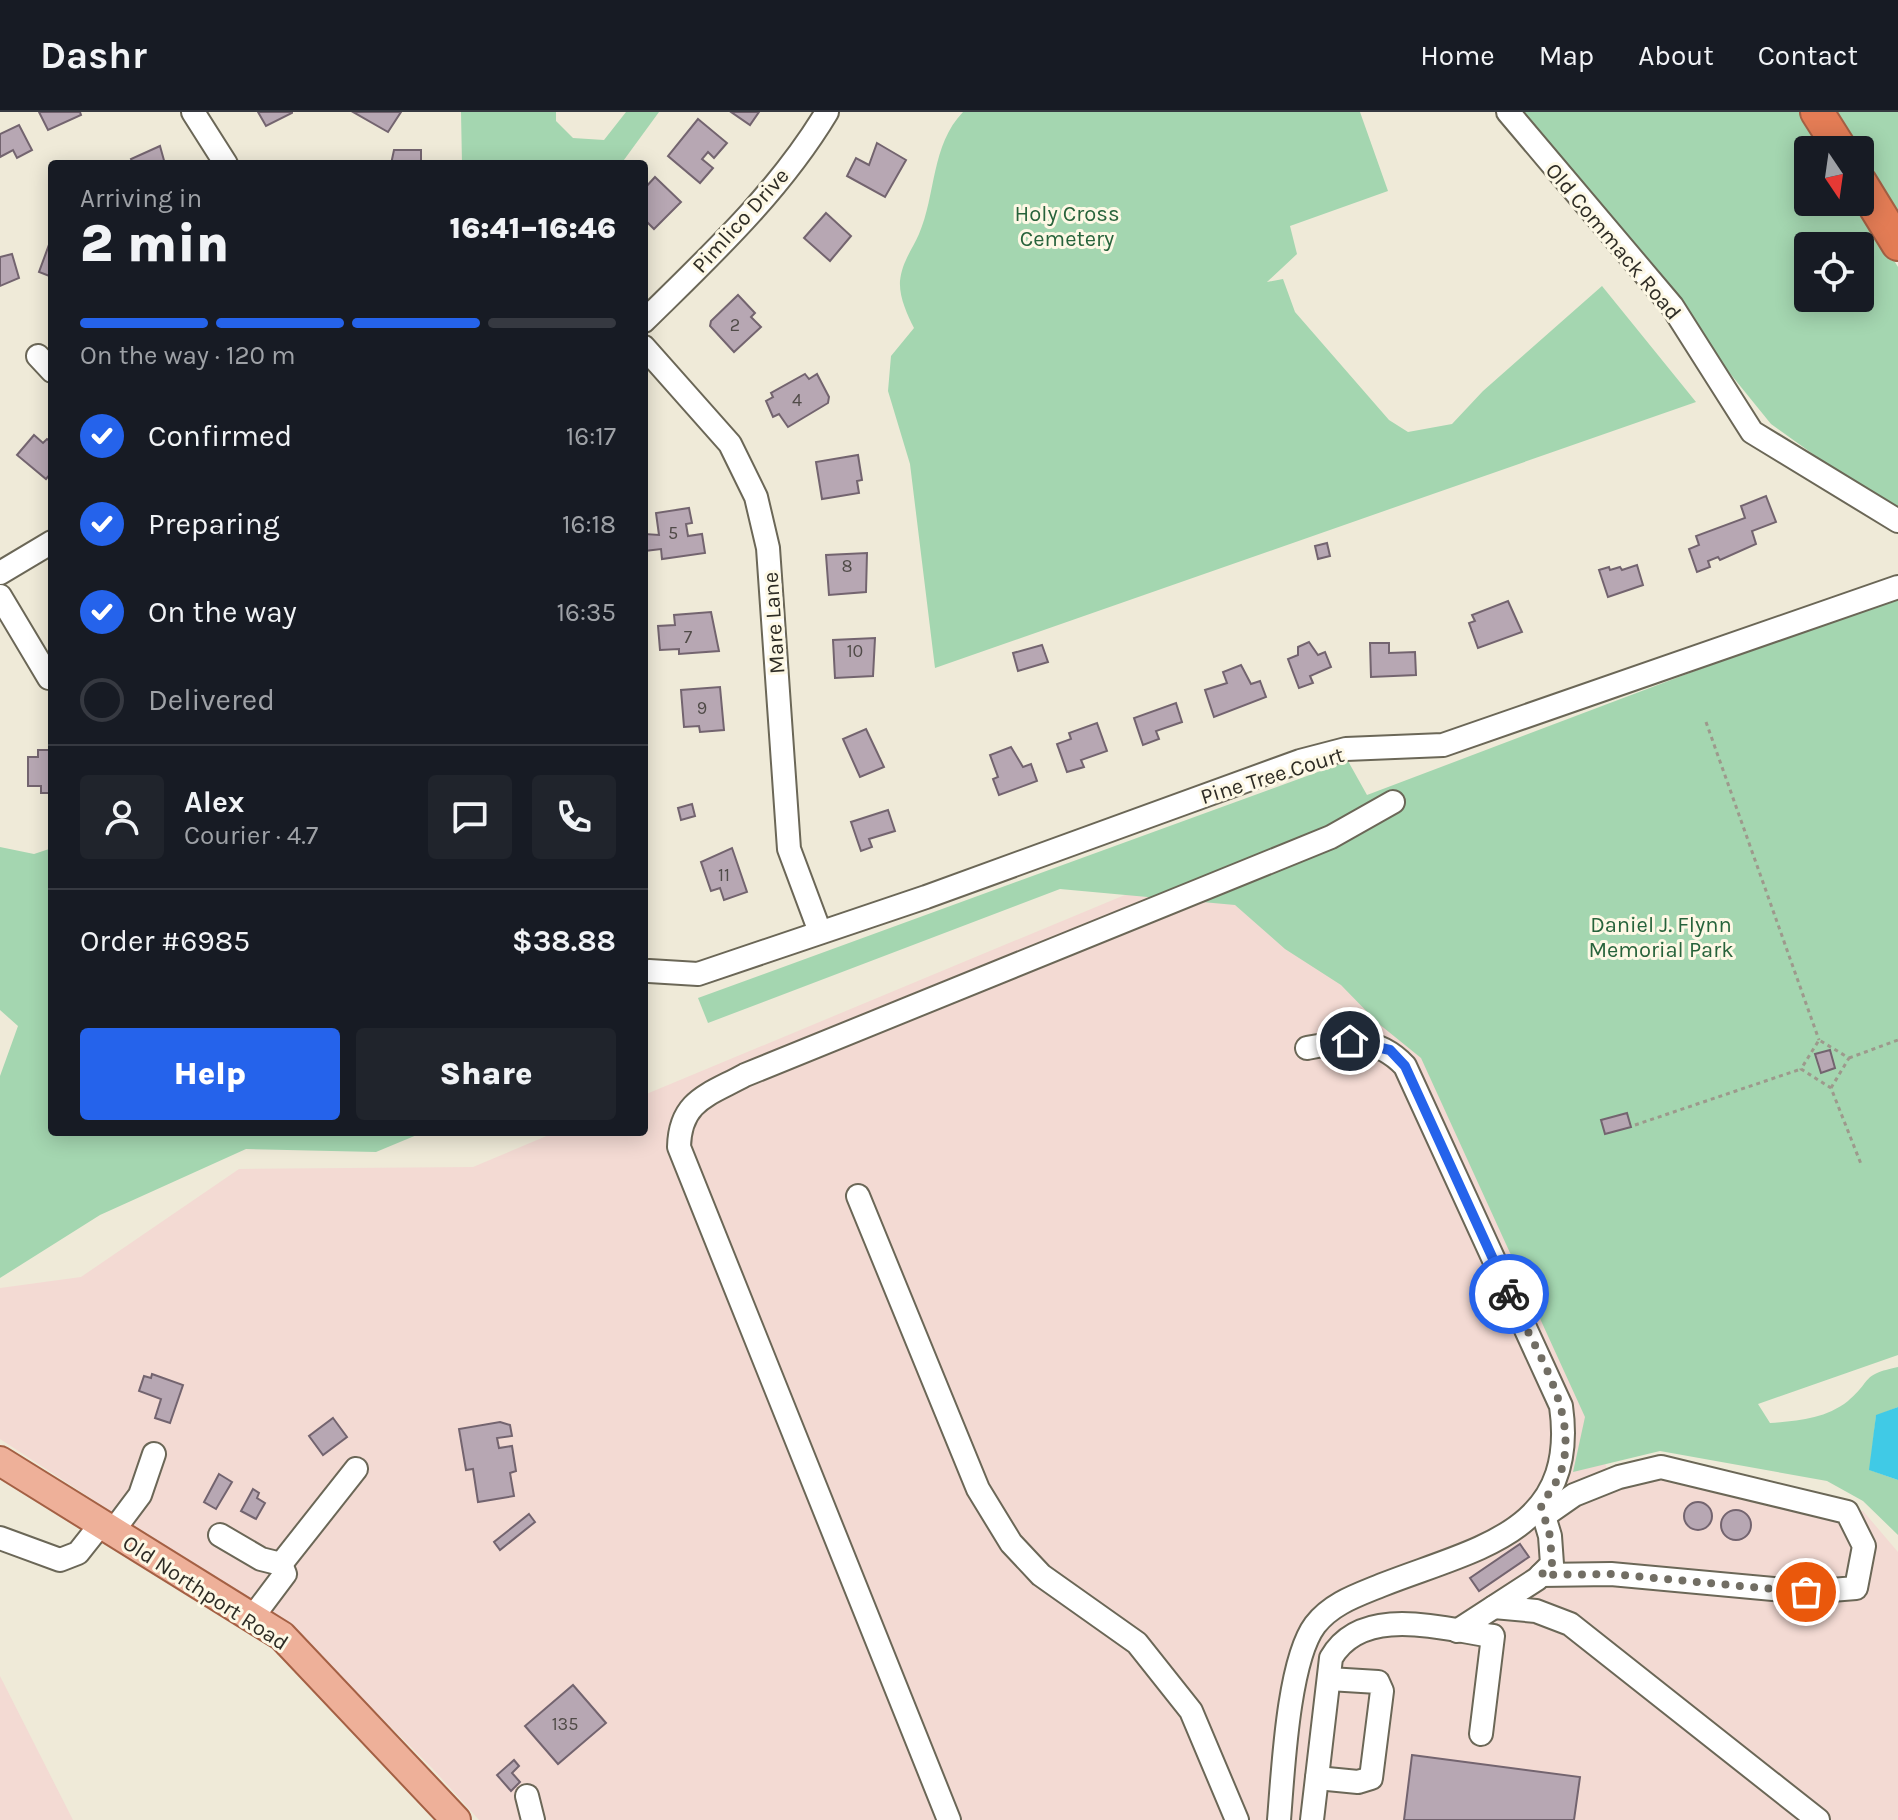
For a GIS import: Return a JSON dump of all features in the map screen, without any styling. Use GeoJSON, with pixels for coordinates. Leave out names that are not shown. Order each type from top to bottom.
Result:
{"type":"FeatureCollection","features":[{"type":"Feature","properties":{"kind":"highway"},"geometry":{"type":"LineString","coordinates":[[1817,112],[1832,136]]}},
{"type":"Feature","properties":{"kind":"highway"},"geometry":{"type":"LineString","coordinates":[[1874,205],[1898,244]]}},
{"type":"Feature","properties":{"kind":"main road","name":"Old Northport Road"},"geometry":{"type":"LineString","coordinates":[[0,1461],[282,1636],[456,1820]]}},
{"type":"Feature","properties":{"kind":"street"},"geometry":{"type":"LineString","coordinates":[[193,112],[223,160]]}},
{"type":"Feature","properties":{"kind":"street","name":"Pimlico Drive"},"geometry":{"type":"LineString","coordinates":[[648,317],[737,230],[787,170],[827,112]]}},
{"type":"Feature","properties":{"kind":"street","name":"Old Commack Road"},"geometry":{"type":"LineString","coordinates":[[1508,112],[1672,306],[1752,432],[1898,521]]}},
{"type":"Feature","properties":{"kind":"street","name":"Mare Lane"},"geometry":{"type":"LineString","coordinates":[[648,352],[730,444],[756,497],[768,548],[789,849],[820,932]]}},
{"type":"Feature","properties":{"kind":"street"},"geometry":{"type":"LineString","coordinates":[[0,573],[48,544]]}},
{"type":"Feature","properties":{"kind":"street","name":"Pine Tree Court"},"geometry":{"type":"LineString","coordinates":[[649,971],[698,974],[1300,761],[1346,749],[1443,745],[1898,587]]}},
{"type":"Feature","properties":{"kind":"street"},"geometry":{"type":"LineString","coordinates":[[0,596],[48,676]]}},
{"type":"Feature","properties":{"kind":"street"},"geometry":{"type":"LineString","coordinates":[[949,1820],[679,1147],[680,1130],[691,1104],[745,1075],[1331,837],[1393,802]]}},
{"type":"Feature","properties":{"kind":"street"},"geometry":{"type":"LineString","coordinates":[[1307,1048],[1350,1041],[1390,1050],[1405,1066],[1561,1406],[1566,1440],[1560,1473],[1543,1511],[1552,1564],[1541,1575],[1457,1631]]}},
{"type":"Feature","properties":{"kind":"street"},"geometry":{"type":"LineString","coordinates":[[858,1196],[978,1489],[1011,1543],[1041,1575],[1137,1643],[1191,1711],[1237,1820]]}},
{"type":"Feature","properties":{"kind":"street"},"geometry":{"type":"LineString","coordinates":[[0,1538],[60,1560],[78,1553],[140,1495],[154,1454]]}},
{"type":"Feature","properties":{"kind":"street"},"geometry":{"type":"LineString","coordinates":[[1279,1820],[1299,1658],[1315,1625],[1343,1600],[1506,1536],[1574,1495],[1619,1477],[1661,1467],[1847,1512],[1864,1546],[1856,1588],[1806,1592],[1611,1574],[1541,1575]]}},
{"type":"Feature","properties":{"kind":"street"},"geometry":{"type":"LineString","coordinates":[[281,1564],[356,1469]]}},
{"type":"Feature","properties":{"kind":"street"},"geometry":{"type":"LineString","coordinates":[[220,1535],[261,1559],[281,1564]]}},
{"type":"Feature","properties":{"kind":"street"},"geometry":{"type":"LineString","coordinates":[[252,1618],[285,1574],[281,1564]]}},
{"type":"Feature","properties":{"kind":"street"},"geometry":{"type":"LineString","coordinates":[[1494,1607],[1536,1611],[1570,1624],[1818,1820]]}},
{"type":"Feature","properties":{"kind":"street"},"geometry":{"type":"LineString","coordinates":[[1312,1820],[1331,1658],[1341,1641],[1363,1628],[1405,1625],[1493,1636],[1481,1734]]}},
{"type":"Feature","properties":{"kind":"street"},"geometry":{"type":"LineString","coordinates":[[1317,1778],[1358,1782],[1371,1778],[1382,1691],[1378,1682],[1329,1679]]}},
{"type":"Feature","properties":{"kind":"street"},"geometry":{"type":"LineString","coordinates":[[527,1796],[533,1820]]}},
{"type":"Feature","properties":{"kind":"path"},"geometry":{"type":"LineString","coordinates":[[1706,722],[1819,1040],[1849,1058]]}},
{"type":"Feature","properties":{"kind":"path"},"geometry":{"type":"LineString","coordinates":[[1635,1125],[1801,1069],[1819,1040]]}},
{"type":"Feature","properties":{"kind":"path"},"geometry":{"type":"LineString","coordinates":[[1831,1088],[1849,1058],[1898,1040]]}},
{"type":"Feature","properties":{"kind":"path"},"geometry":{"type":"LineString","coordinates":[[1801,1069],[1831,1088],[1861,1164]]}},
{"type":"Feature","properties":{"kind":"shaded area"},"geometry":{"type":"Polygon","coordinates":[[[1348,802],[1608,1471],[1863,1511],[1898,1552],[1898,1820],[479,1820],[432,1768],[294,1631],[0,1439],[0,1288],[81,1277],[239,1169],[473,1167],[547,1136],[648,1136],[648,1093],[1348,802]]]}},
{"type":"Feature","properties":{"kind":"shaded area"},"geometry":{"type":"Polygon","coordinates":[[[0,1676],[73,1820],[0,1820],[0,1676]]]}},
{"type":"Feature","properties":{"kind":"green space"},"geometry":{"type":"Polygon","coordinates":[[[461,112],[556,112],[556,121],[573,138],[604,140],[626,112],[659,112],[624,160],[462,160],[461,112]]]}},
{"type":"Feature","properties":{"kind":"green space","name":"Holy Cross Cemetery"},"geometry":{"type":"Polygon","coordinates":[[[963,112],[1360,112],[1388,191],[1290,226],[1297,254],[1267,282],[1283,279],[1295,312],[1389,420],[1408,432],[1452,424],[1483,391],[1602,286],[1696,402],[935,668],[910,464],[888,391],[891,356],[914,328],[902,299],[901,274],[924,219],[939,155],[963,112]]]}},
{"type":"Feature","properties":{"kind":"green space"},"geometry":{"type":"Polygon","coordinates":[[[1518,112],[1802,112],[1817,136],[1794,136],[1794,216],[1867,216],[1898,267],[1898,515],[1771,424],[1518,112]]]}},
{"type":"Feature","properties":{"kind":"green space"},"geometry":{"type":"Polygon","coordinates":[[[1829,112],[1898,112],[1898,225],[1874,186],[1874,136],[1844,136],[1829,112]]]}},
{"type":"Feature","properties":{"kind":"green space","name":"Daniel J. Flynn Memorial Park"},"geometry":{"type":"Polygon","coordinates":[[[1898,594],[1898,1355],[1758,1404],[1770,1423],[1810,1418],[1830,1412],[1848,1401],[1872,1376],[1898,1367],[1898,1407],[1876,1416],[1870,1470],[1898,1480],[1898,1535],[1863,1501],[1827,1481],[1660,1451],[1573,1472],[1585,1417],[1421,1058],[1379,1024],[1341,985],[1285,949],[1235,905],[1060,889],[708,1023],[698,998],[1348,761],[1367,795],[1898,594]]]}},
{"type":"Feature","properties":{"kind":"green space"},"geometry":{"type":"Polygon","coordinates":[[[0,847],[34,854],[48,849],[48,1136],[414,1136],[376,1152],[246,1149],[100,1215],[0,1278],[0,1076],[18,1026],[0,1010],[0,847]]]}},
{"type":"Feature","properties":{"kind":"water"},"geometry":{"type":"Polygon","coordinates":[[[1898,1407],[1898,1480],[1869,1470],[1876,1415],[1898,1407]]]}},
{"type":"Feature","properties":{"kind":"building"},"geometry":{"type":"Polygon","coordinates":[[[39,112],[80,112],[81,115],[48,130],[39,112]]]}},
{"type":"Feature","properties":{"kind":"building"},"geometry":{"type":"Polygon","coordinates":[[[258,112],[292,112],[292,113],[266,126],[258,112]]]}},
{"type":"Feature","properties":{"kind":"building"},"geometry":{"type":"Polygon","coordinates":[[[353,112],[401,112],[388,132],[353,112]]]}},
{"type":"Feature","properties":{"kind":"building"},"geometry":{"type":"Polygon","coordinates":[[[731,112],[759,112],[750,125],[731,112]]]}},
{"type":"Feature","properties":{"kind":"building"},"geometry":{"type":"Polygon","coordinates":[[[698,119],[727,143],[714,158],[708,152],[702,159],[713,168],[700,183],[668,156],[698,119]]]}},
{"type":"Feature","properties":{"kind":"building"},"geometry":{"type":"Polygon","coordinates":[[[19,125],[32,150],[17,158],[13,150],[0,157],[0,134],[19,125]]]}},
{"type":"Feature","properties":{"kind":"building"},"geometry":{"type":"Polygon","coordinates":[[[877,143],[906,160],[885,197],[847,176],[856,158],[869,165],[877,143]]]}},
{"type":"Feature","properties":{"kind":"building"},"geometry":{"type":"Polygon","coordinates":[[[160,146],[164,160],[131,160],[160,146]]]}},
{"type":"Feature","properties":{"kind":"building"},"geometry":{"type":"Polygon","coordinates":[[[394,150],[421,150],[421,160],[392,160],[394,150]]]}},
{"type":"Feature","properties":{"kind":"building"},"geometry":{"type":"Polygon","coordinates":[[[655,177],[681,202],[654,229],[648,223],[648,185],[655,177]]]}},
{"type":"Feature","properties":{"kind":"building"},"geometry":{"type":"Polygon","coordinates":[[[826,213],[851,236],[830,261],[804,238],[826,213]]]}},
{"type":"Feature","properties":{"kind":"building"},"geometry":{"type":"Polygon","coordinates":[[[48,247],[48,275],[39,272],[48,247]]]}},
{"type":"Feature","properties":{"kind":"building"},"geometry":{"type":"Polygon","coordinates":[[[12,254],[19,278],[0,286],[0,257],[12,254]]]}},
{"type":"Feature","properties":{"kind":"building"},"geometry":{"type":"Polygon","coordinates":[[[738,295],[755,313],[751,317],[761,327],[734,352],[710,326],[711,321],[738,295]]]}},
{"type":"Feature","properties":{"kind":"building"},"geometry":{"type":"Polygon","coordinates":[[[805,374],[809,379],[817,374],[829,397],[828,403],[788,427],[779,414],[773,417],[766,401],[773,397],[771,393],[805,374]]]}},
{"type":"Feature","properties":{"kind":"building"},"geometry":{"type":"Polygon","coordinates":[[[34,435],[43,443],[47,439],[48,477],[46,479],[17,455],[34,435]]]}},
{"type":"Feature","properties":{"kind":"building"},"geometry":{"type":"Polygon","coordinates":[[[858,455],[862,480],[857,481],[859,493],[822,499],[816,462],[858,455]]]}},
{"type":"Feature","properties":{"kind":"building"},"geometry":{"type":"Polygon","coordinates":[[[1766,496],[1776,522],[1752,531],[1756,544],[1720,560],[1718,557],[1708,561],[1710,567],[1697,572],[1689,549],[1699,545],[1696,536],[1745,518],[1741,506],[1766,496]]]}},
{"type":"Feature","properties":{"kind":"building"},"geometry":{"type":"Polygon","coordinates":[[[689,508],[692,523],[686,524],[688,536],[702,534],[705,553],[662,559],[661,549],[648,551],[648,534],[659,535],[656,513],[689,508]]]}},
{"type":"Feature","properties":{"kind":"building"},"geometry":{"type":"Polygon","coordinates":[[[1327,543],[1330,556],[1318,559],[1315,546],[1327,543]]]}},
{"type":"Feature","properties":{"kind":"building"},"geometry":{"type":"Polygon","coordinates":[[[867,553],[866,592],[829,595],[826,555],[867,553]]]}},
{"type":"Feature","properties":{"kind":"building"},"geometry":{"type":"Polygon","coordinates":[[[1637,565],[1643,585],[1608,597],[1599,570],[1620,567],[1622,570],[1637,565]]]}},
{"type":"Feature","properties":{"kind":"building"},"geometry":{"type":"Polygon","coordinates":[[[1508,601],[1522,632],[1478,648],[1469,623],[1475,621],[1472,615],[1508,601]]]}},
{"type":"Feature","properties":{"kind":"building"},"geometry":{"type":"Polygon","coordinates":[[[711,612],[719,651],[679,654],[679,649],[660,650],[658,626],[675,625],[674,615],[711,612]]]}},
{"type":"Feature","properties":{"kind":"building"},"geometry":{"type":"Polygon","coordinates":[[[875,638],[873,676],[835,678],[833,640],[875,638]]]}},
{"type":"Feature","properties":{"kind":"building"},"geometry":{"type":"Polygon","coordinates":[[[1309,642],[1318,655],[1325,652],[1331,667],[1310,676],[1313,683],[1299,688],[1288,659],[1298,655],[1298,647],[1309,642]]]}},
{"type":"Feature","properties":{"kind":"building"},"geometry":{"type":"Polygon","coordinates":[[[1370,643],[1389,643],[1389,653],[1415,652],[1416,675],[1371,677],[1370,643]]]}},
{"type":"Feature","properties":{"kind":"building"},"geometry":{"type":"Polygon","coordinates":[[[1042,645],[1048,662],[1018,671],[1013,653],[1042,645]]]}},
{"type":"Feature","properties":{"kind":"building"},"geometry":{"type":"Polygon","coordinates":[[[1241,665],[1251,684],[1260,681],[1266,697],[1214,717],[1205,690],[1227,683],[1223,672],[1241,665]]]}},
{"type":"Feature","properties":{"kind":"building"},"geometry":{"type":"Polygon","coordinates":[[[720,687],[724,730],[700,732],[699,726],[684,727],[681,690],[720,687]]]}},
{"type":"Feature","properties":{"kind":"building"},"geometry":{"type":"Polygon","coordinates":[[[1176,703],[1182,722],[1156,731],[1159,739],[1143,745],[1134,718],[1176,703]]]}},
{"type":"Feature","properties":{"kind":"building"},"geometry":{"type":"Polygon","coordinates":[[[1097,723],[1107,751],[1081,760],[1084,767],[1067,772],[1057,744],[1071,739],[1069,733],[1097,723]]]}},
{"type":"Feature","properties":{"kind":"building"},"geometry":{"type":"Polygon","coordinates":[[[866,729],[884,767],[860,777],[843,739],[866,729]]]}},
{"type":"Feature","properties":{"kind":"building"},"geometry":{"type":"Polygon","coordinates":[[[1011,747],[1023,767],[1031,764],[1037,781],[999,795],[993,779],[998,777],[990,755],[1011,747]]]}},
{"type":"Feature","properties":{"kind":"building"},"geometry":{"type":"Polygon","coordinates":[[[38,750],[48,750],[48,793],[41,793],[41,786],[28,786],[28,757],[38,757],[38,750]]]}},
{"type":"Feature","properties":{"kind":"building"},"geometry":{"type":"Polygon","coordinates":[[[692,804],[695,816],[681,820],[678,808],[692,804]]]}},
{"type":"Feature","properties":{"kind":"building"},"geometry":{"type":"Polygon","coordinates":[[[888,810],[895,831],[869,839],[872,847],[861,851],[851,822],[888,810]]]}},
{"type":"Feature","properties":{"kind":"building"},"geometry":{"type":"Polygon","coordinates":[[[732,848],[747,892],[724,900],[720,888],[711,891],[701,862],[732,848]]]}},
{"type":"Feature","properties":{"kind":"building"},"geometry":{"type":"Polygon","coordinates":[[[1830,1050],[1835,1068],[1821,1073],[1815,1054],[1830,1050]]]}},
{"type":"Feature","properties":{"kind":"building"},"geometry":{"type":"Polygon","coordinates":[[[1627,1113],[1631,1127],[1605,1134],[1601,1120],[1627,1113]]]}},
{"type":"Feature","properties":{"kind":"building"},"geometry":{"type":"Polygon","coordinates":[[[152,1374],[183,1385],[170,1423],[155,1418],[161,1399],[139,1391],[144,1376],[151,1378],[152,1374]]]}},
{"type":"Feature","properties":{"kind":"building"},"geometry":{"type":"Polygon","coordinates":[[[333,1418],[347,1437],[323,1455],[309,1436],[333,1418]]]}},
{"type":"Feature","properties":{"kind":"building"},"geometry":{"type":"Polygon","coordinates":[[[500,1422],[510,1425],[512,1436],[497,1438],[499,1448],[512,1446],[516,1471],[510,1473],[514,1496],[478,1502],[473,1469],[466,1470],[459,1429],[500,1422]]]}},
{"type":"Feature","properties":{"kind":"building"},"geometry":{"type":"Polygon","coordinates":[[[219,1474],[232,1482],[216,1509],[204,1502],[219,1474]]]}},
{"type":"Feature","properties":{"kind":"building"},"geometry":{"type":"Polygon","coordinates":[[[253,1489],[259,1493],[257,1498],[265,1503],[256,1519],[241,1511],[253,1489]]]}},
{"type":"Feature","properties":{"kind":"building"},"geometry":{"type":"Polygon","coordinates":[[[1698,1502],[1708,1506],[1712,1516],[1708,1526],[1698,1530],[1688,1526],[1684,1516],[1688,1506],[1698,1502]]]}},
{"type":"Feature","properties":{"kind":"building"},"geometry":{"type":"Polygon","coordinates":[[[1736,1510],[1747,1514],[1751,1525],[1747,1536],[1736,1540],[1725,1536],[1721,1525],[1725,1514],[1736,1510]]]}},
{"type":"Feature","properties":{"kind":"building"},"geometry":{"type":"Polygon","coordinates":[[[529,1514],[535,1522],[500,1550],[494,1542],[529,1514]]]}},
{"type":"Feature","properties":{"kind":"building"},"geometry":{"type":"Polygon","coordinates":[[[1520,1544],[1529,1557],[1479,1591],[1470,1578],[1520,1544]]]}},
{"type":"Feature","properties":{"kind":"building"},"geometry":{"type":"Polygon","coordinates":[[[573,1685],[606,1723],[558,1764],[525,1726],[573,1685]]]}},
{"type":"Feature","properties":{"kind":"building"},"geometry":{"type":"Polygon","coordinates":[[[1412,1755],[1580,1777],[1574,1820],[1404,1820],[1412,1755]]]}},
{"type":"Feature","properties":{"kind":"building"},"geometry":{"type":"Polygon","coordinates":[[[514,1760],[519,1766],[512,1773],[520,1782],[511,1791],[497,1775],[514,1760]]]}},
{"type":"Feature","properties":{"kind":"way so far"},"geometry":{"type":"LineString","coordinates":[[1509,1294],[1561,1406],[1566,1440],[1560,1473],[1541,1506],[1550,1536],[1552,1564],[1541,1575],[1611,1574],[1806,1592]]}},
{"type":"Feature","properties":{"kind":"route"},"geometry":{"type":"LineString","coordinates":[[1350,1041],[1390,1050],[1405,1066],[1509,1294]]}}]}
